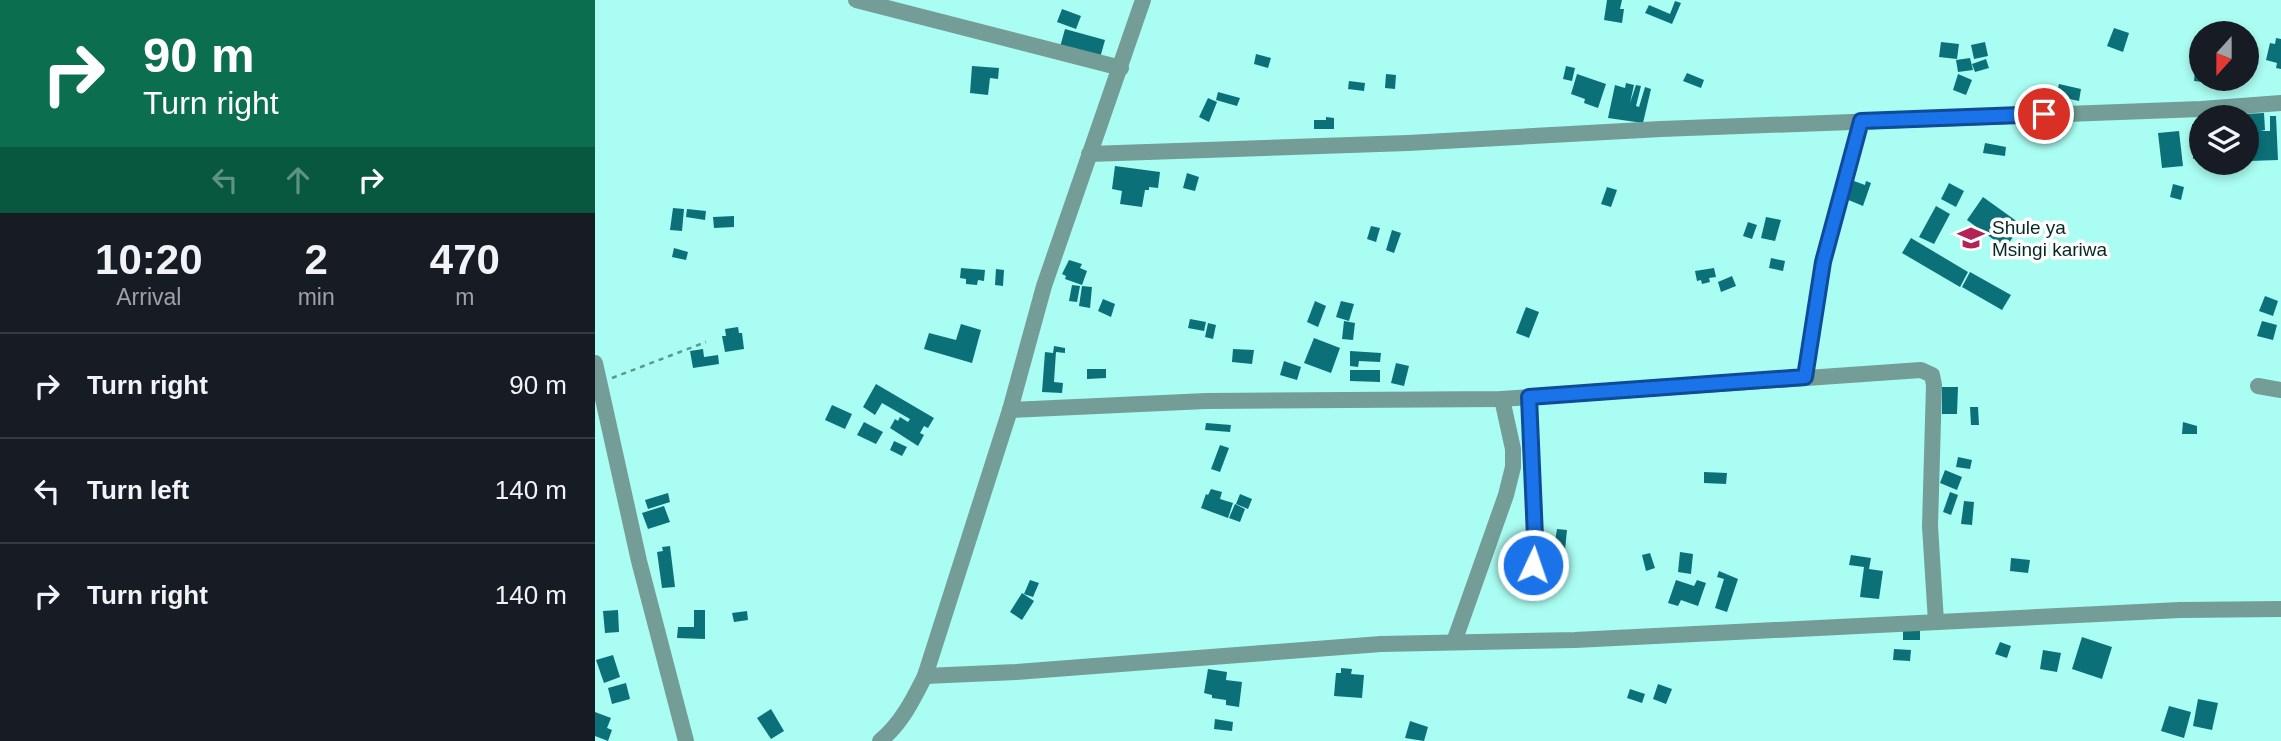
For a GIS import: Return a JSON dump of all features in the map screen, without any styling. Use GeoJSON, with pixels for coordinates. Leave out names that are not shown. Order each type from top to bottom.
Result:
{"type":"FeatureCollection","features":[{"type":"Feature","properties":{"kind":"street"},"geometry":{"type":"LineString","coordinates":[[856,0],[1121,68]]}},
{"type":"Feature","properties":{"kind":"street"},"geometry":{"type":"LineString","coordinates":[[880,741],[899,722],[925,676],[1010,410],[1044,286],[1143,0]]}},
{"type":"Feature","properties":{"kind":"street"},"geometry":{"type":"LineString","coordinates":[[1089,154],[1408,143],[1661,129],[2201,109],[2281,103]]}},
{"type":"Feature","properties":{"kind":"street"},"geometry":{"type":"LineString","coordinates":[[1805,377],[1823,262],[1861,121]]}},
{"type":"Feature","properties":{"kind":"street"},"geometry":{"type":"LineString","coordinates":[[595,363],[639,561],[686,741]]}},
{"type":"Feature","properties":{"kind":"street"},"geometry":{"type":"LineString","coordinates":[[1010,410],[1206,401],[1529,397],[1921,370],[1933,375],[1930,526],[1936,622]]}},
{"type":"Feature","properties":{"kind":"street"},"geometry":{"type":"LineString","coordinates":[[2258,386],[2281,390]]}},
{"type":"Feature","properties":{"kind":"street"},"geometry":{"type":"LineString","coordinates":[[1529,397],[1535,537],[1533,565]]}},
{"type":"Feature","properties":{"kind":"street"},"geometry":{"type":"LineString","coordinates":[[1454,642],[1506,495],[1513,467],[1513,449],[1502,398]]}},
{"type":"Feature","properties":{"kind":"street"},"geometry":{"type":"LineString","coordinates":[[925,676],[1016,672],[1381,644],[1575,639],[2180,610],[2281,609]]}},
{"type":"Feature","properties":{"kind":"path"},"geometry":{"type":"LineString","coordinates":[[600,384],[706,342]]}},
{"type":"Feature","properties":{"kind":"building"},"geometry":{"type":"Polygon","coordinates":[[[1607,0],[1622,0],[1622,23],[1604,20],[1607,0]]]}},
{"type":"Feature","properties":{"kind":"building"},"geometry":{"type":"Polygon","coordinates":[[[1675,1],[1681,3],[1672,24],[1645,13],[1649,5],[1670,14],[1675,1]]]}},
{"type":"Feature","properties":{"kind":"building"},"geometry":{"type":"Polygon","coordinates":[[[1062,9],[1081,16],[1076,29],[1057,22],[1062,9]]]}},
{"type":"Feature","properties":{"kind":"building"},"geometry":{"type":"Polygon","coordinates":[[[2114,28],[2129,33],[2123,52],[2107,46],[2114,28]]]}},
{"type":"Feature","properties":{"kind":"building"},"geometry":{"type":"Polygon","coordinates":[[[1065,29],[1105,40],[1100,58],[1060,47],[1065,29]]]}},
{"type":"Feature","properties":{"kind":"building"},"geometry":{"type":"Polygon","coordinates":[[[2276,38],[2281,39],[2281,69],[2276,68],[2277,63],[2266,60],[2270,43],[2275,44],[2276,38]]]}},
{"type":"Feature","properties":{"kind":"building"},"geometry":{"type":"Polygon","coordinates":[[[1941,42],[1959,44],[1957,59],[1939,57],[1941,42]]]}},
{"type":"Feature","properties":{"kind":"building"},"geometry":{"type":"Polygon","coordinates":[[[1985,42],[1988,56],[1974,59],[1971,45],[1985,42]]]}},
{"type":"Feature","properties":{"kind":"building"},"geometry":{"type":"Polygon","coordinates":[[[1256,54],[1271,58],[1268,68],[1254,64],[1256,54]]]}},
{"type":"Feature","properties":{"kind":"building"},"geometry":{"type":"Polygon","coordinates":[[[1970,58],[1973,70],[1958,72],[1956,60],[1970,58]]]}},
{"type":"Feature","properties":{"kind":"building"},"geometry":{"type":"Polygon","coordinates":[[[1986,59],[1989,68],[1975,72],[1972,64],[1986,59]]]}},
{"type":"Feature","properties":{"kind":"building"},"geometry":{"type":"Polygon","coordinates":[[[972,66],[999,68],[998,79],[990,78],[988,95],[970,93],[972,66]]]}},
{"type":"Feature","properties":{"kind":"building"},"geometry":{"type":"Polygon","coordinates":[[[1566,66],[1575,68],[1572,81],[1563,79],[1566,66]]]}},
{"type":"Feature","properties":{"kind":"building"},"geometry":{"type":"Polygon","coordinates":[[[1687,73],[1704,80],[1701,88],[1683,81],[1687,73]]]}},
{"type":"Feature","properties":{"kind":"building"},"geometry":{"type":"Polygon","coordinates":[[[1386,74],[1396,75],[1395,89],[1385,88],[1386,74]]]}},
{"type":"Feature","properties":{"kind":"building"},"geometry":{"type":"Polygon","coordinates":[[[1577,74],[1606,84],[1598,108],[1571,94],[1577,74]]]}},
{"type":"Feature","properties":{"kind":"building"},"geometry":{"type":"Polygon","coordinates":[[[1958,74],[1972,80],[1966,95],[1953,90],[1958,74]]]}},
{"type":"Feature","properties":{"kind":"building"},"geometry":{"type":"Polygon","coordinates":[[[1349,81],[1365,83],[1364,91],[1348,89],[1349,81]]]}},
{"type":"Feature","properties":{"kind":"building"},"geometry":{"type":"Polygon","coordinates":[[[1626,83],[1634,85],[1630,103],[1636,85],[1641,86],[1636,106],[1639,107],[1645,87],[1651,89],[1643,123],[1608,118],[1615,85],[1625,88],[1626,83]]]}},
{"type":"Feature","properties":{"kind":"building"},"geometry":{"type":"Polygon","coordinates":[[[2059,84],[2081,89],[2079,101],[2056,96],[2059,84]]]}},
{"type":"Feature","properties":{"kind":"building"},"geometry":{"type":"Polygon","coordinates":[[[1218,92],[1240,98],[1237,106],[1216,100],[1218,92]]]}},
{"type":"Feature","properties":{"kind":"building"},"geometry":{"type":"Polygon","coordinates":[[[1208,98],[1217,102],[1209,122],[1199,117],[1208,98]]]}},
{"type":"Feature","properties":{"kind":"building"},"geometry":{"type":"Polygon","coordinates":[[[2259,113],[2264,113],[2265,130],[2259,131],[2259,113]]]}},
{"type":"Feature","properties":{"kind":"building"},"geometry":{"type":"Polygon","coordinates":[[[2270,116],[2276,116],[2278,160],[2259,161],[2259,131],[2270,131],[2270,116]]]}},
{"type":"Feature","properties":{"kind":"building"},"geometry":{"type":"Polygon","coordinates":[[[1326,117],[1334,118],[1334,129],[1314,129],[1314,120],[1326,120],[1326,117]]]}},
{"type":"Feature","properties":{"kind":"building"},"geometry":{"type":"Polygon","coordinates":[[[2179,131],[2183,166],[2162,168],[2158,133],[2179,131]]]}},
{"type":"Feature","properties":{"kind":"building"},"geometry":{"type":"Polygon","coordinates":[[[1985,143],[2006,147],[2005,156],[1983,153],[1985,143]]]}},
{"type":"Feature","properties":{"kind":"building"},"geometry":{"type":"Polygon","coordinates":[[[1115,166],[1160,172],[1158,188],[1149,187],[1149,190],[1145,190],[1142,207],[1120,204],[1122,191],[1112,189],[1115,166]]]}},
{"type":"Feature","properties":{"kind":"building"},"geometry":{"type":"Polygon","coordinates":[[[1187,173],[1199,177],[1195,191],[1183,188],[1187,173]]]}},
{"type":"Feature","properties":{"kind":"building"},"geometry":{"type":"Polygon","coordinates":[[[1854,181],[1865,185],[1866,181],[1871,183],[1863,206],[1846,199],[1854,181]]]}},
{"type":"Feature","properties":{"kind":"building"},"geometry":{"type":"Polygon","coordinates":[[[1949,183],[1964,191],[1956,207],[1941,199],[1949,183]]]}},
{"type":"Feature","properties":{"kind":"building"},"geometry":{"type":"Polygon","coordinates":[[[2173,184],[2184,187],[2181,200],[2170,197],[2173,184]]]}},
{"type":"Feature","properties":{"kind":"building"},"geometry":{"type":"Polygon","coordinates":[[[1607,187],[1617,190],[1611,207],[1601,204],[1607,187]]]}},
{"type":"Feature","properties":{"kind":"building"},"geometry":{"type":"Polygon","coordinates":[[[1983,197],[2022,225],[2005,248],[1967,220],[1983,197]]]}},
{"type":"Feature","properties":{"kind":"building"},"geometry":{"type":"Polygon","coordinates":[[[1936,206],[1950,214],[1934,244],[1919,237],[1936,206]]]}},
{"type":"Feature","properties":{"kind":"building"},"geometry":{"type":"Polygon","coordinates":[[[673,208],[684,209],[682,231],[670,230],[673,208]]]}},
{"type":"Feature","properties":{"kind":"building"},"geometry":{"type":"Polygon","coordinates":[[[687,209],[706,211],[705,220],[686,217],[687,209]]]}},
{"type":"Feature","properties":{"kind":"building"},"geometry":{"type":"Polygon","coordinates":[[[734,216],[734,227],[714,228],[713,217],[734,216]]]}},
{"type":"Feature","properties":{"kind":"building"},"geometry":{"type":"Polygon","coordinates":[[[1766,217],[1781,220],[1775,241],[1761,238],[1766,217]]]}},
{"type":"Feature","properties":{"kind":"building"},"geometry":{"type":"Polygon","coordinates":[[[1748,222],[1757,225],[1752,239],[1743,236],[1748,222]]]}},
{"type":"Feature","properties":{"kind":"building"},"geometry":{"type":"Polygon","coordinates":[[[1371,226],[1380,228],[1376,242],[1367,239],[1371,226]]]}},
{"type":"Feature","properties":{"kind":"building"},"geometry":{"type":"Polygon","coordinates":[[[1392,230],[1401,233],[1394,253],[1386,250],[1392,230]]]}},
{"type":"Feature","properties":{"kind":"building"},"geometry":{"type":"Polygon","coordinates":[[[1911,238],[1968,272],[1960,287],[1902,253],[1911,238]]]}},
{"type":"Feature","properties":{"kind":"building"},"geometry":{"type":"Polygon","coordinates":[[[674,248],[688,252],[686,260],[672,257],[674,248]]]}},
{"type":"Feature","properties":{"kind":"building"},"geometry":{"type":"Polygon","coordinates":[[[1771,258],[1785,261],[1783,271],[1769,268],[1771,258]]]}},
{"type":"Feature","properties":{"kind":"building"},"geometry":{"type":"Polygon","coordinates":[[[1069,260],[1082,264],[1080,268],[1087,271],[1082,285],[1065,279],[1066,276],[1062,274],[1069,260]]]}},
{"type":"Feature","properties":{"kind":"building"},"geometry":{"type":"Polygon","coordinates":[[[961,268],[985,270],[984,281],[978,280],[977,285],[966,284],[966,279],[960,278],[961,268]]]}},
{"type":"Feature","properties":{"kind":"building"},"geometry":{"type":"Polygon","coordinates":[[[1714,268],[1716,277],[1709,278],[1710,282],[1702,284],[1701,280],[1697,281],[1695,271],[1714,268]]]}},
{"type":"Feature","properties":{"kind":"building"},"geometry":{"type":"Polygon","coordinates":[[[996,269],[1004,270],[1003,286],[995,285],[996,269]]]}},
{"type":"Feature","properties":{"kind":"building"},"geometry":{"type":"Polygon","coordinates":[[[1970,272],[2011,295],[2002,310],[1962,287],[1970,272]]]}},
{"type":"Feature","properties":{"kind":"building"},"geometry":{"type":"Polygon","coordinates":[[[1732,276],[1736,286],[1721,292],[1718,282],[1732,276]]]}},
{"type":"Feature","properties":{"kind":"building"},"geometry":{"type":"Polygon","coordinates":[[[1072,285],[1080,286],[1077,302],[1069,301],[1072,285]]]}},
{"type":"Feature","properties":{"kind":"building"},"geometry":{"type":"Polygon","coordinates":[[[1082,286],[1092,287],[1090,308],[1079,306],[1082,286]]]}},
{"type":"Feature","properties":{"kind":"building"},"geometry":{"type":"Polygon","coordinates":[[[2265,296],[2278,301],[2273,316],[2259,311],[2265,296]]]}},
{"type":"Feature","properties":{"kind":"building"},"geometry":{"type":"Polygon","coordinates":[[[1103,299],[1115,304],[1111,317],[1098,311],[1103,299]]]}},
{"type":"Feature","properties":{"kind":"building"},"geometry":{"type":"Polygon","coordinates":[[[1315,301],[1326,306],[1318,327],[1307,322],[1315,301]]]}},
{"type":"Feature","properties":{"kind":"building"},"geometry":{"type":"Polygon","coordinates":[[[1341,301],[1354,304],[1349,321],[1336,317],[1341,301]]]}},
{"type":"Feature","properties":{"kind":"building"},"geometry":{"type":"Polygon","coordinates":[[[1526,307],[1539,312],[1529,338],[1516,333],[1526,307]]]}},
{"type":"Feature","properties":{"kind":"building"},"geometry":{"type":"Polygon","coordinates":[[[1190,319],[1206,322],[1204,331],[1188,328],[1190,319]]]}},
{"type":"Feature","properties":{"kind":"building"},"geometry":{"type":"Polygon","coordinates":[[[1344,321],[1355,323],[1353,340],[1342,339],[1344,321]]]}},
{"type":"Feature","properties":{"kind":"building"},"geometry":{"type":"Polygon","coordinates":[[[2262,321],[2277,325],[2273,340],[2257,336],[2262,321]]]}},
{"type":"Feature","properties":{"kind":"building"},"geometry":{"type":"Polygon","coordinates":[[[1208,323],[1216,325],[1213,339],[1205,337],[1208,323]]]}},
{"type":"Feature","properties":{"kind":"building"},"geometry":{"type":"Polygon","coordinates":[[[961,324],[981,330],[972,363],[924,349],[929,333],[956,340],[961,324]]]}},
{"type":"Feature","properties":{"kind":"building"},"geometry":{"type":"Polygon","coordinates":[[[738,327],[739,333],[742,333],[744,349],[725,352],[722,336],[726,336],[725,329],[738,327]]]}},
{"type":"Feature","properties":{"kind":"building"},"geometry":{"type":"Polygon","coordinates":[[[1314,338],[1340,348],[1331,373],[1304,363],[1314,338]]]}},
{"type":"Feature","properties":{"kind":"building"},"geometry":{"type":"Polygon","coordinates":[[[1054,346],[1065,348],[1065,353],[1056,352],[1054,382],[1063,383],[1062,393],[1042,392],[1045,352],[1053,353],[1054,346]]]}},
{"type":"Feature","properties":{"kind":"building"},"geometry":{"type":"Polygon","coordinates":[[[703,349],[704,357],[718,355],[719,364],[693,368],[690,351],[703,349]]]}},
{"type":"Feature","properties":{"kind":"building"},"geometry":{"type":"Polygon","coordinates":[[[1233,349],[1254,350],[1252,364],[1232,362],[1233,349]]]}},
{"type":"Feature","properties":{"kind":"building"},"geometry":{"type":"Polygon","coordinates":[[[1350,351],[1381,353],[1380,362],[1359,361],[1358,367],[1350,366],[1350,351]]]}},
{"type":"Feature","properties":{"kind":"building"},"geometry":{"type":"Polygon","coordinates":[[[1284,361],[1301,367],[1297,380],[1280,375],[1284,361]]]}},
{"type":"Feature","properties":{"kind":"building"},"geometry":{"type":"Polygon","coordinates":[[[1396,363],[1409,366],[1404,386],[1391,383],[1396,363]]]}},
{"type":"Feature","properties":{"kind":"building"},"geometry":{"type":"Polygon","coordinates":[[[1087,369],[1106,369],[1106,378],[1087,379],[1087,369]]]}},
{"type":"Feature","properties":{"kind":"building"},"geometry":{"type":"Polygon","coordinates":[[[1350,370],[1380,370],[1380,382],[1350,381],[1350,370]]]}},
{"type":"Feature","properties":{"kind":"building"},"geometry":{"type":"Polygon","coordinates":[[[876,384],[934,418],[928,428],[924,426],[920,433],[924,435],[918,446],[890,428],[895,419],[898,421],[900,417],[908,422],[910,419],[882,403],[875,415],[863,407],[876,384]]]}},
{"type":"Feature","properties":{"kind":"building"},"geometry":{"type":"Polygon","coordinates":[[[1942,387],[1958,387],[1957,414],[1942,414],[1942,387]]]}},
{"type":"Feature","properties":{"kind":"building"},"geometry":{"type":"Polygon","coordinates":[[[832,405],[852,414],[845,429],[825,420],[832,405]]]}},
{"type":"Feature","properties":{"kind":"building"},"geometry":{"type":"Polygon","coordinates":[[[1970,407],[1978,407],[1979,425],[1971,425],[1970,407]]]}},
{"type":"Feature","properties":{"kind":"building"},"geometry":{"type":"Polygon","coordinates":[[[864,422],[883,432],[876,444],[857,435],[864,422]]]}},
{"type":"Feature","properties":{"kind":"building"},"geometry":{"type":"Polygon","coordinates":[[[2183,422],[2197,426],[2197,434],[2182,434],[2183,422]]]}},
{"type":"Feature","properties":{"kind":"building"},"geometry":{"type":"Polygon","coordinates":[[[1206,423],[1231,425],[1230,432],[1205,430],[1206,423]]]}},
{"type":"Feature","properties":{"kind":"building"},"geometry":{"type":"Polygon","coordinates":[[[894,441],[907,447],[902,456],[890,450],[894,441]]]}},
{"type":"Feature","properties":{"kind":"building"},"geometry":{"type":"Polygon","coordinates":[[[1220,445],[1229,448],[1220,472],[1211,469],[1220,445]]]}},
{"type":"Feature","properties":{"kind":"building"},"geometry":{"type":"Polygon","coordinates":[[[1958,457],[1972,460],[1970,469],[1956,467],[1958,457]]]}},
{"type":"Feature","properties":{"kind":"building"},"geometry":{"type":"Polygon","coordinates":[[[1945,470],[1962,477],[1957,490],[1940,483],[1945,470]]]}},
{"type":"Feature","properties":{"kind":"building"},"geometry":{"type":"Polygon","coordinates":[[[1704,472],[1727,473],[1726,484],[1704,483],[1704,472]]]}},
{"type":"Feature","properties":{"kind":"building"},"geometry":{"type":"Polygon","coordinates":[[[1211,489],[1222,492],[1220,499],[1233,503],[1228,518],[1201,508],[1211,489]]]}},
{"type":"Feature","properties":{"kind":"building"},"geometry":{"type":"Polygon","coordinates":[[[1950,492],[1958,495],[1951,515],[1943,512],[1950,492]]]}},
{"type":"Feature","properties":{"kind":"building"},"geometry":{"type":"Polygon","coordinates":[[[668,493],[670,502],[648,509],[645,500],[668,493]]]}},
{"type":"Feature","properties":{"kind":"building"},"geometry":{"type":"Polygon","coordinates":[[[1240,494],[1252,499],[1248,509],[1236,504],[1240,494]]]}},
{"type":"Feature","properties":{"kind":"building"},"geometry":{"type":"Polygon","coordinates":[[[1964,501],[1974,502],[1972,525],[1961,524],[1964,501]]]}},
{"type":"Feature","properties":{"kind":"building"},"geometry":{"type":"Polygon","coordinates":[[[1235,504],[1245,509],[1240,522],[1229,518],[1235,504]]]}},
{"type":"Feature","properties":{"kind":"building"},"geometry":{"type":"Polygon","coordinates":[[[664,506],[670,522],[648,529],[642,513],[664,506]]]}},
{"type":"Feature","properties":{"kind":"building"},"geometry":{"type":"Polygon","coordinates":[[[1557,529],[1567,530],[1565,550],[1547,549],[1547,540],[1555,541],[1557,529]]]}},
{"type":"Feature","properties":{"kind":"building"},"geometry":{"type":"Polygon","coordinates":[[[670,546],[675,587],[662,588],[657,552],[663,551],[662,547],[670,546]]]}},
{"type":"Feature","properties":{"kind":"building"},"geometry":{"type":"Polygon","coordinates":[[[1680,552],[1693,554],[1691,574],[1678,572],[1680,552]]]}},
{"type":"Feature","properties":{"kind":"building"},"geometry":{"type":"Polygon","coordinates":[[[1650,553],[1655,568],[1646,571],[1642,555],[1650,553]]]}},
{"type":"Feature","properties":{"kind":"building"},"geometry":{"type":"Polygon","coordinates":[[[1851,555],[1871,558],[1869,569],[1883,571],[1879,599],[1860,597],[1864,567],[1849,565],[1851,555]]]}},
{"type":"Feature","properties":{"kind":"building"},"geometry":{"type":"Polygon","coordinates":[[[2011,558],[2030,560],[2028,573],[2010,571],[2011,558]]]}},
{"type":"Feature","properties":{"kind":"building"},"geometry":{"type":"Polygon","coordinates":[[[1553,568],[1554,578],[1532,580],[1532,569],[1553,568]]]}},
{"type":"Feature","properties":{"kind":"building"},"geometry":{"type":"Polygon","coordinates":[[[1719,571],[1738,579],[1727,612],[1715,608],[1724,579],[1717,577],[1719,571]]]}},
{"type":"Feature","properties":{"kind":"building"},"geometry":{"type":"Polygon","coordinates":[[[1030,580],[1039,583],[1033,597],[1024,594],[1030,580]]]}},
{"type":"Feature","properties":{"kind":"building"},"geometry":{"type":"Polygon","coordinates":[[[1676,580],[1694,586],[1697,580],[1706,583],[1698,606],[1681,600],[1678,606],[1668,603],[1676,580]]]}},
{"type":"Feature","properties":{"kind":"building"},"geometry":{"type":"Polygon","coordinates":[[[1022,593],[1034,601],[1022,620],[1010,612],[1022,593]]]}},
{"type":"Feature","properties":{"kind":"building"},"geometry":{"type":"Polygon","coordinates":[[[618,610],[619,632],[605,633],[603,611],[618,610]]]}},
{"type":"Feature","properties":{"kind":"building"},"geometry":{"type":"Polygon","coordinates":[[[694,610],[705,610],[705,639],[677,638],[678,627],[694,627],[694,610]]]}},
{"type":"Feature","properties":{"kind":"building"},"geometry":{"type":"Polygon","coordinates":[[[747,611],[748,620],[734,622],[732,613],[747,611]]]}},
{"type":"Feature","properties":{"kind":"building"},"geometry":{"type":"Polygon","coordinates":[[[1903,630],[1920,630],[1920,640],[1903,640],[1903,630]]]}},
{"type":"Feature","properties":{"kind":"building"},"geometry":{"type":"Polygon","coordinates":[[[2082,637],[2112,647],[2102,679],[2072,669],[2082,637]]]}},
{"type":"Feature","properties":{"kind":"building"},"geometry":{"type":"Polygon","coordinates":[[[2000,642],[2011,646],[2007,658],[1995,654],[2000,642]]]}},
{"type":"Feature","properties":{"kind":"building"},"geometry":{"type":"Polygon","coordinates":[[[1894,649],[1911,650],[1910,661],[1893,660],[1894,649]]]}},
{"type":"Feature","properties":{"kind":"building"},"geometry":{"type":"Polygon","coordinates":[[[2043,650],[2061,653],[2057,672],[2040,669],[2043,650]]]}},
{"type":"Feature","properties":{"kind":"building"},"geometry":{"type":"Polygon","coordinates":[[[613,655],[620,677],[604,683],[596,660],[613,655]]]}},
{"type":"Feature","properties":{"kind":"building"},"geometry":{"type":"Polygon","coordinates":[[[1341,668],[1352,669],[1351,674],[1364,675],[1362,698],[1334,696],[1336,673],[1341,673],[1341,668]]]}},
{"type":"Feature","properties":{"kind":"building"},"geometry":{"type":"Polygon","coordinates":[[[1208,669],[1227,672],[1226,680],[1242,682],[1239,707],[1226,705],[1226,700],[1212,698],[1212,695],[1204,693],[1208,669]]]}},
{"type":"Feature","properties":{"kind":"building"},"geometry":{"type":"Polygon","coordinates":[[[626,683],[630,699],[612,704],[608,688],[626,683]]]}},
{"type":"Feature","properties":{"kind":"building"},"geometry":{"type":"Polygon","coordinates":[[[1658,684],[1672,689],[1666,704],[1653,699],[1658,684]]]}},
{"type":"Feature","properties":{"kind":"building"},"geometry":{"type":"Polygon","coordinates":[[[1630,689],[1645,694],[1642,703],[1627,698],[1630,689]]]}},
{"type":"Feature","properties":{"kind":"building"},"geometry":{"type":"Polygon","coordinates":[[[2198,699],[2218,703],[2212,730],[2193,726],[2198,699]]]}},
{"type":"Feature","properties":{"kind":"building"},"geometry":{"type":"Polygon","coordinates":[[[2169,706],[2191,712],[2184,738],[2161,731],[2169,706]]]}},
{"type":"Feature","properties":{"kind":"building"},"geometry":{"type":"Polygon","coordinates":[[[771,709],[784,731],[771,739],[757,718],[771,709]]]}},
{"type":"Feature","properties":{"kind":"building"},"geometry":{"type":"Polygon","coordinates":[[[595,712],[611,718],[607,728],[612,730],[608,741],[595,736],[595,712]]]}},
{"type":"Feature","properties":{"kind":"building"},"geometry":{"type":"Polygon","coordinates":[[[1215,719],[1233,722],[1232,731],[1214,729],[1215,719]]]}},
{"type":"Feature","properties":{"kind":"building"},"geometry":{"type":"Polygon","coordinates":[[[1410,721],[1428,727],[1424,741],[1405,738],[1410,721]]]}},
{"type":"Feature","properties":{"kind":"place","name":"Shule ya Msingi kariwa"},"geometry":{"type":"Point","coordinates":[1971,238]}},
{"type":"Feature","properties":{"kind":"route"},"geometry":{"type":"LineString","coordinates":[[1533,565],[1535,537],[1529,397],[1805,377],[1823,262],[1861,121],[2044,114]]}}]}
